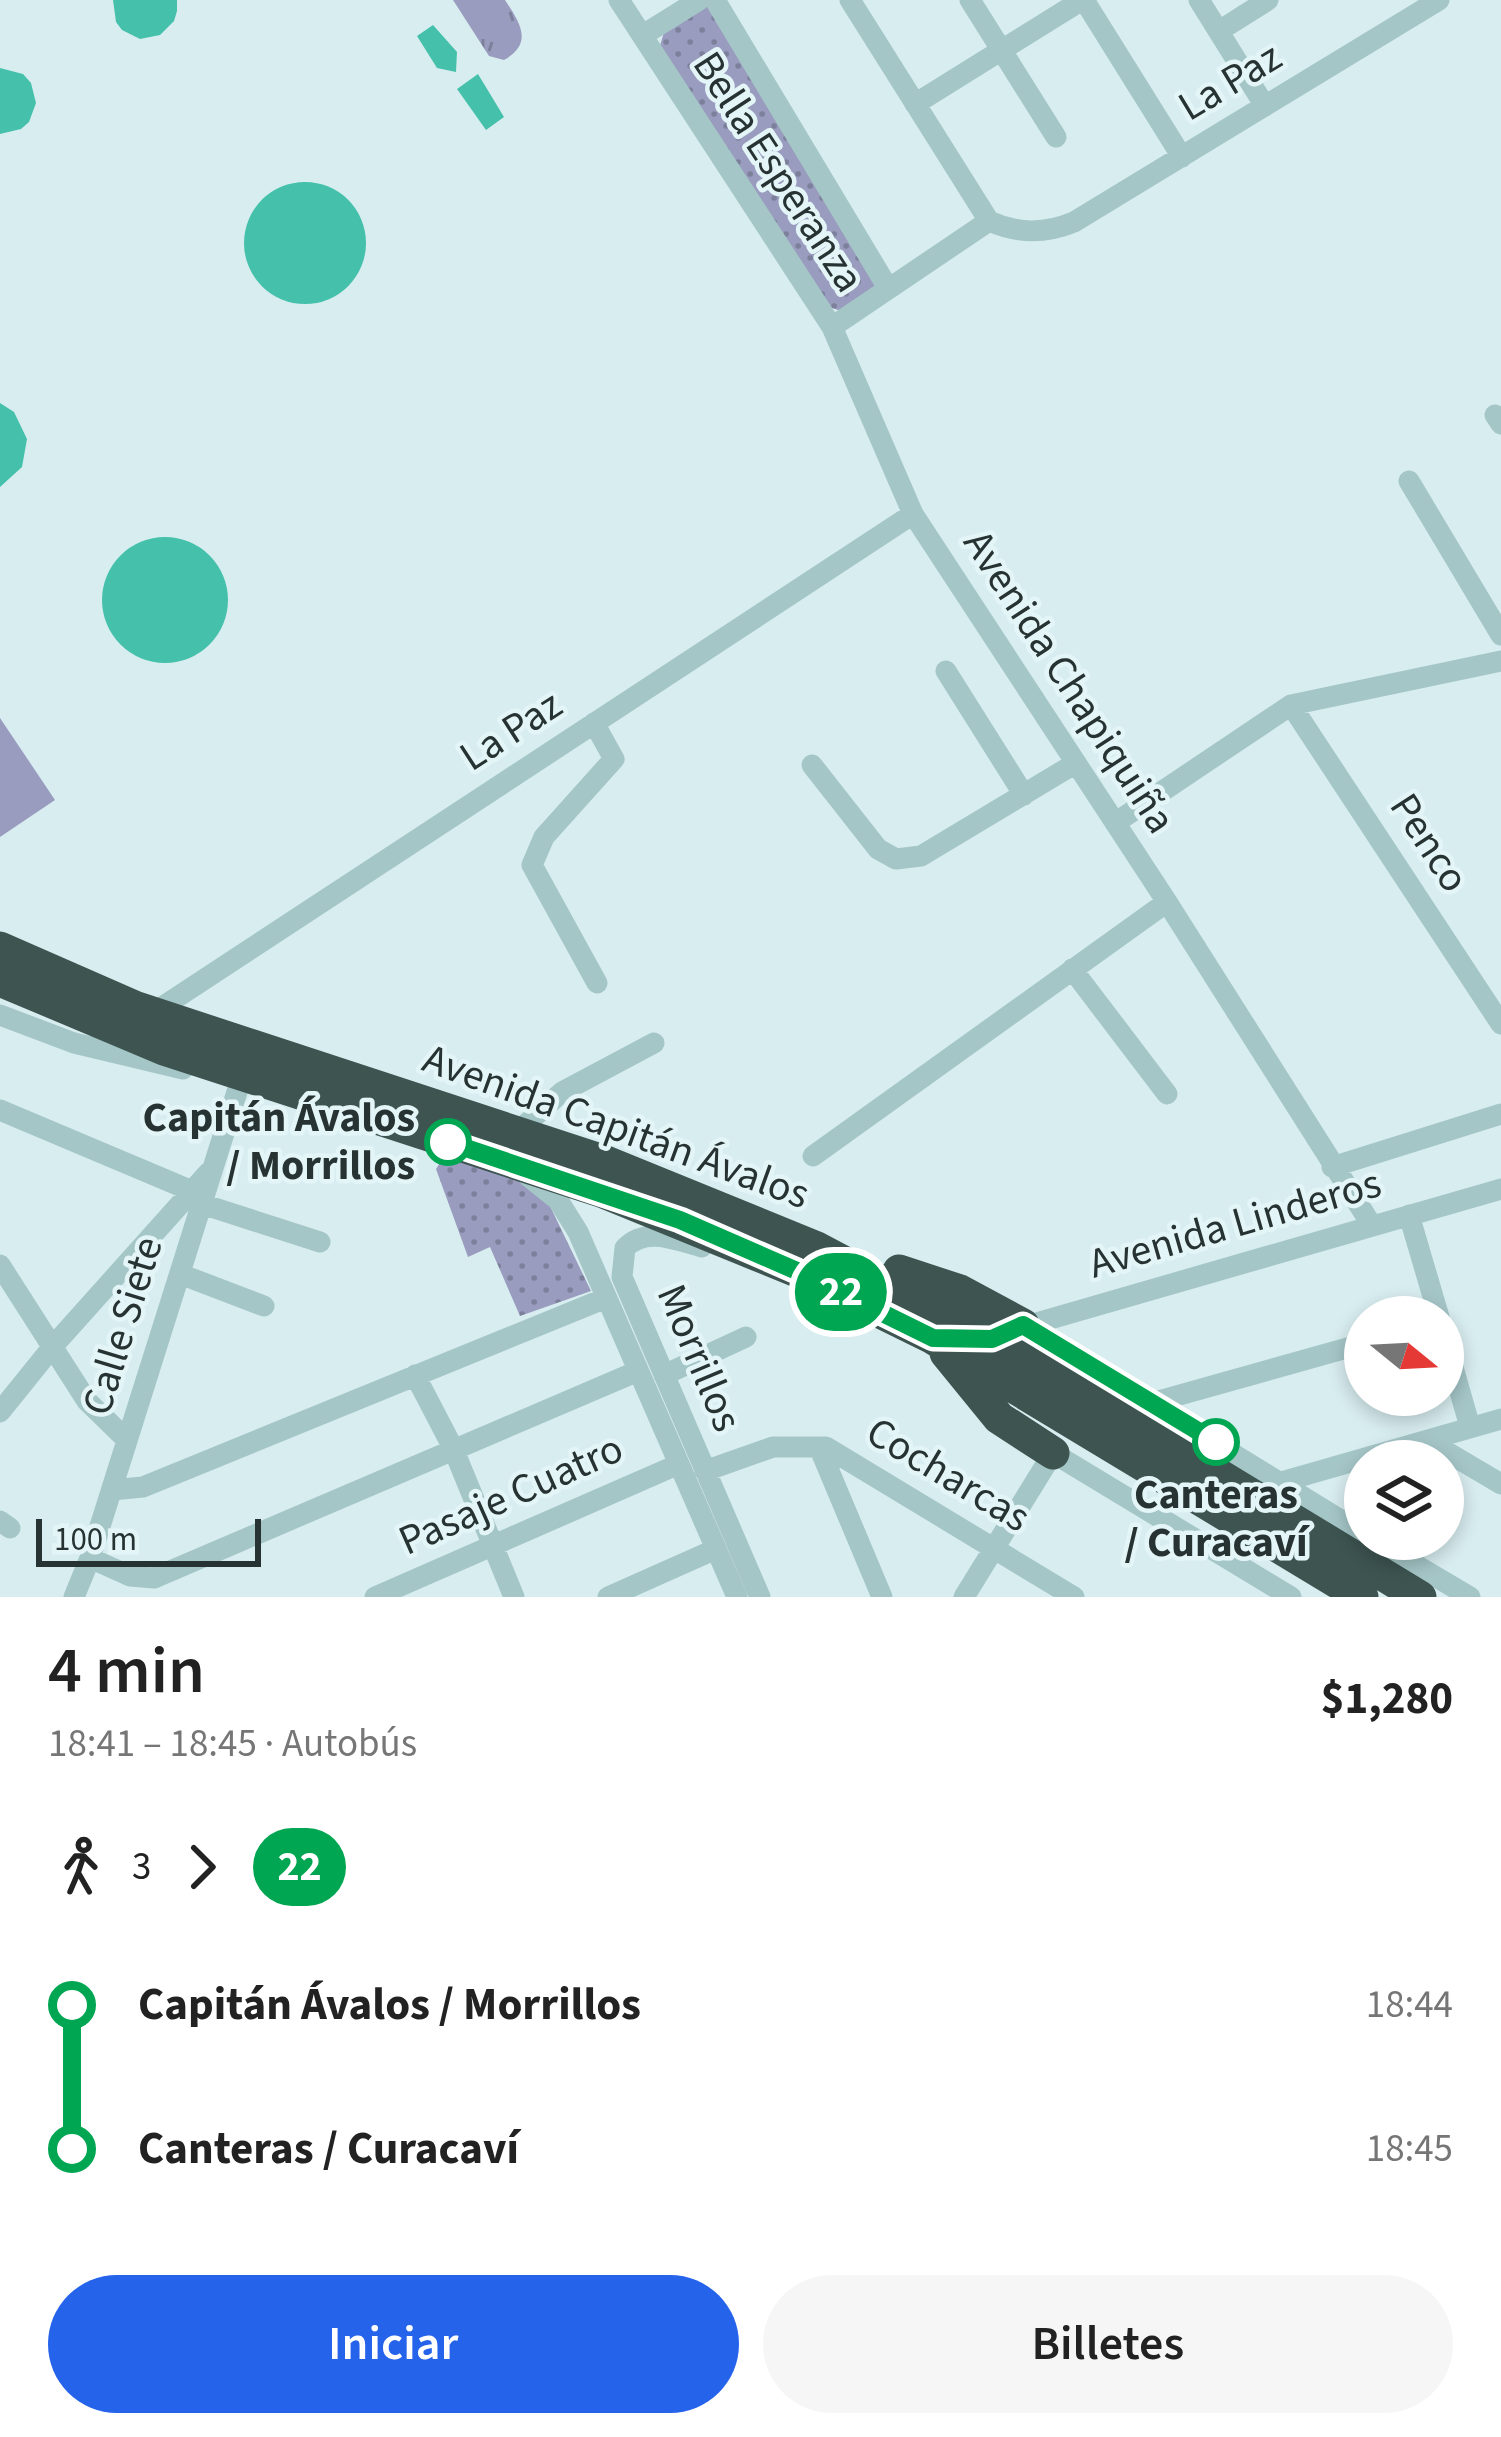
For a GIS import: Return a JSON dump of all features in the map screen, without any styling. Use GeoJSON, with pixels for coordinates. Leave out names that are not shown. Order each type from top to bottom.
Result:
{"type":"FeatureCollection","features":[{"type":"Feature","properties":{"kind":"highway","name":"Avenida Capitán Ávalos"},"geometry":{"type":"LineString","coordinates":[[0,948],[153,1013],[665,1184],[807,1260],[1362,1597]]}},
{"type":"Feature","properties":{"kind":"highway","name":"Avenida Capitán Ávalos"},"geometry":{"type":"LineString","coordinates":[[0,980],[125,1034],[242,1076],[807,1260]]}},
{"type":"Feature","properties":{"kind":"highway"},"geometry":{"type":"LineString","coordinates":[[807,1260],[960,1291],[1008,1332],[1420,1597]]}},
{"type":"Feature","properties":{"kind":"highway"},"geometry":{"type":"LineString","coordinates":[[933,1338],[1008,1332]]}},
{"type":"Feature","properties":{"kind":"highway"},"geometry":{"type":"LineString","coordinates":[[933,1338],[999,1418],[1053,1453]]}},
{"type":"Feature","properties":{"kind":"street","name":"Bella Esperanza"},"geometry":{"type":"LineString","coordinates":[[619,0],[832,327]]}},
{"type":"Feature","properties":{"kind":"street"},"geometry":{"type":"LineString","coordinates":[[643,35],[700,0]]}},
{"type":"Feature","properties":{"kind":"street","name":"Bella Esperanza"},"geometry":{"type":"LineString","coordinates":[[715,0],[888,288]]}},
{"type":"Feature","properties":{"kind":"street"},"geometry":{"type":"LineString","coordinates":[[832,327],[989,220],[850,0]]}},
{"type":"Feature","properties":{"kind":"street"},"geometry":{"type":"LineString","coordinates":[[970,0],[1056,137]]}},
{"type":"Feature","properties":{"kind":"street"},"geometry":{"type":"LineString","coordinates":[[915,104],[1083,0],[1182,157]]}},
{"type":"Feature","properties":{"kind":"street"},"geometry":{"type":"LineString","coordinates":[[1199,0],[1265,106]]}},
{"type":"Feature","properties":{"kind":"street"},"geometry":{"type":"LineString","coordinates":[[1219,32],[1268,0]]}},
{"type":"Feature","properties":{"kind":"street","name":"La Paz"},"geometry":{"type":"LineString","coordinates":[[989,220],[1023,231],[1062,227],[1265,106],[1415,6],[1439,0]]}},
{"type":"Feature","properties":{"kind":"street","name":"Avenida Chapiquiña"},"geometry":{"type":"LineString","coordinates":[[832,327],[913,514],[1371,1224]]}},
{"type":"Feature","properties":{"kind":"street"},"geometry":{"type":"LineString","coordinates":[[1409,481],[1501,635]]}},
{"type":"Feature","properties":{"kind":"street","name":"La Paz"},"geometry":{"type":"LineString","coordinates":[[153,1013],[913,514]]}},
{"type":"Feature","properties":{"kind":"street"},"geometry":{"type":"LineString","coordinates":[[1115,823],[1292,705],[1501,661]]}},
{"type":"Feature","properties":{"kind":"street"},"geometry":{"type":"LineString","coordinates":[[946,671],[1024,795]]}},
{"type":"Feature","properties":{"kind":"street","name":"Penco"},"geometry":{"type":"LineString","coordinates":[[1292,705],[1501,1024]]}},
{"type":"Feature","properties":{"kind":"street"},"geometry":{"type":"LineString","coordinates":[[594,723],[614,759],[544,837],[532,865],[597,983]]}},
{"type":"Feature","properties":{"kind":"street"},"geometry":{"type":"LineString","coordinates":[[812,765],[878,849],[896,859],[921,856],[1076,763]]}},
{"type":"Feature","properties":{"kind":"street"},"geometry":{"type":"LineString","coordinates":[[813,1156],[1167,902]]}},
{"type":"Feature","properties":{"kind":"street"},"geometry":{"type":"LineString","coordinates":[[1072,969],[1167,1094]]}},
{"type":"Feature","properties":{"kind":"street"},"geometry":{"type":"LineString","coordinates":[[0,1016],[110,1053],[242,1076]]}},
{"type":"Feature","properties":{"kind":"street"},"geometry":{"type":"LineString","coordinates":[[517,1132],[562,1092],[654,1043]]}},
{"type":"Feature","properties":{"kind":"street","name":"Calle Siete"},"geometry":{"type":"LineString","coordinates":[[74,1597],[128,1440],[197,1198],[213,1168],[242,1076]]}},
{"type":"Feature","properties":{"kind":"street"},"geometry":{"type":"LineString","coordinates":[[0,1110],[197,1198],[320,1242]]}},
{"type":"Feature","properties":{"kind":"street"},"geometry":{"type":"LineString","coordinates":[[1332,1167],[1501,1114]]}},
{"type":"Feature","properties":{"kind":"street","name":"Morrillos"},"geometry":{"type":"LineString","coordinates":[[490,1156],[523,1173],[558,1200],[578,1232],[736,1597]]}},
{"type":"Feature","properties":{"kind":"street","name":"Avenida Linderos"},"geometry":{"type":"LineString","coordinates":[[1008,1332],[1501,1190]]}},
{"type":"Feature","properties":{"kind":"street"},"geometry":{"type":"LineString","coordinates":[[0,1412],[54,1345],[197,1198]]}},
{"type":"Feature","properties":{"kind":"street"},"geometry":{"type":"LineString","coordinates":[[1409,1215],[1433,1296]]}},
{"type":"Feature","properties":{"kind":"street","name":"Morrillos"},"geometry":{"type":"LineString","coordinates":[[760,1597],[622,1277],[622,1256],[631,1241],[656,1236],[807,1260]]}},
{"type":"Feature","properties":{"kind":"street"},"geometry":{"type":"LineString","coordinates":[[0,1265],[87,1401],[128,1440]]}},
{"type":"Feature","properties":{"kind":"street"},"geometry":{"type":"LineString","coordinates":[[179,1274],[264,1306]]}},
{"type":"Feature","properties":{"kind":"street"},"geometry":{"type":"LineString","coordinates":[[112,1490],[143,1487],[606,1298]]}},
{"type":"Feature","properties":{"kind":"street"},"geometry":{"type":"LineString","coordinates":[[1008,1332],[1151,1403],[1344,1521]]}},
{"type":"Feature","properties":{"kind":"street"},"geometry":{"type":"LineString","coordinates":[[664,1375],[746,1337]]}},
{"type":"Feature","properties":{"kind":"street"},"geometry":{"type":"LineString","coordinates":[[1151,1403],[1344,1349]]}},
{"type":"Feature","properties":{"kind":"street"},"geometry":{"type":"LineString","coordinates":[[90,1558],[130,1576],[154,1578],[638,1371]]}},
{"type":"Feature","properties":{"kind":"street"},"geometry":{"type":"LineString","coordinates":[[415,1376],[453,1448],[514,1597]]}},
{"type":"Feature","properties":{"kind":"street"},"geometry":{"type":"LineString","coordinates":[[1464,1406],[1470,1427]]}},
{"type":"Feature","properties":{"kind":"street"},"geometry":{"type":"LineString","coordinates":[[1435,1440],[1501,1419]]}},
{"type":"Feature","properties":{"kind":"street","name":"Cocharcas"},"geometry":{"type":"LineString","coordinates":[[705,1471],[773,1447],[826,1447],[1074,1597]]}},
{"type":"Feature","properties":{"kind":"street"},"geometry":{"type":"LineString","coordinates":[[819,1447],[882,1597]]}},
{"type":"Feature","properties":{"kind":"street"},"geometry":{"type":"LineString","coordinates":[[964,1597],[1053,1453],[1291,1597]]}},
{"type":"Feature","properties":{"kind":"street"},"geometry":{"type":"LineString","coordinates":[[1464,1462],[1501,1484]]}},
{"type":"Feature","properties":{"kind":"street","name":"Pasaje Cuatro"},"geometry":{"type":"LineString","coordinates":[[375,1597],[679,1464]]}},
{"type":"Feature","properties":{"kind":"street"},"geometry":{"type":"LineString","coordinates":[[1281,1481],[1344,1465]]}},
{"type":"Feature","properties":{"kind":"street"},"geometry":{"type":"LineString","coordinates":[[608,1597],[716,1550]]}},
{"type":"Feature","properties":{"kind":"street"},"geometry":{"type":"LineString","coordinates":[[1408,1560],[1470,1597]]}},
{"type":"Feature","properties":{"kind":"street"},"geometry":{"type":"LineString","coordinates":[[1243,1597],[1256,1576]]}},
{"type":"Feature","properties":{"kind":"green space"},"geometry":{"type":"Polygon","coordinates":[[[453,0],[505,0],[519,25],[519,47],[504,60],[489,56],[453,0]]]}},
{"type":"Feature","properties":{"kind":"green space"},"geometry":{"type":"Polygon","coordinates":[[[708,4],[879,284],[841,311],[829,307],[659,49],[664,32],[708,4]]]}},
{"type":"Feature","properties":{"kind":"green space"},"geometry":{"type":"Polygon","coordinates":[[[0,718],[55,800],[0,837],[0,718]]]}},
{"type":"Feature","properties":{"kind":"green space"},"geometry":{"type":"Polygon","coordinates":[[[445,1155],[517,1179],[550,1206],[591,1291],[520,1316],[490,1247],[468,1257],[436,1169],[445,1155]]]}},
{"type":"Feature","properties":{"kind":"building"},"geometry":{"type":"Polygon","coordinates":[[[113,0],[177,0],[177,11],[160,35],[140,39],[116,22],[113,0]]]}},
{"type":"Feature","properties":{"kind":"building"},"geometry":{"type":"Polygon","coordinates":[[[433,25],[457,52],[456,72],[437,68],[417,36],[433,25]]]}},
{"type":"Feature","properties":{"kind":"building"},"geometry":{"type":"Polygon","coordinates":[[[0,68],[23,74],[31,83],[36,103],[21,129],[0,134],[0,68]]]}},
{"type":"Feature","properties":{"kind":"building"},"geometry":{"type":"Polygon","coordinates":[[[478,74],[504,117],[486,130],[457,89],[478,74]]]}},
{"type":"Feature","properties":{"kind":"building"},"geometry":{"type":"Polygon","coordinates":[[[305,182],[328,187],[348,200],[361,220],[366,243],[361,266],[348,286],[328,299],[305,304],[282,299],[262,286],[249,266],[244,243],[249,220],[262,200],[282,187],[305,182]]]}},
{"type":"Feature","properties":{"kind":"building"},"geometry":{"type":"Polygon","coordinates":[[[0,403],[14,412],[27,439],[22,467],[0,487],[0,403]]]}},
{"type":"Feature","properties":{"kind":"building"},"geometry":{"type":"Polygon","coordinates":[[[165,537],[189,542],[209,556],[223,576],[228,600],[223,624],[209,644],[189,658],[165,663],[141,658],[121,644],[107,624],[102,600],[107,576],[121,556],[141,542],[165,537]]]}},
{"type":"Feature","properties":{"kind":"bus line","name":"22"},"geometry":{"type":"LineString","coordinates":[[448,1142],[680,1220],[933,1338],[992,1339],[1023,1325],[1216,1442]]}},
{"type":"Feature","properties":{"kind":"place","name":"Capitán Ávalos / Morrillos"},"geometry":{"type":"Point","coordinates":[448,1142]}},
{"type":"Feature","properties":{"kind":"place","name":"Canteras / Curacaví"},"geometry":{"type":"Point","coordinates":[1216,1442]}}]}
